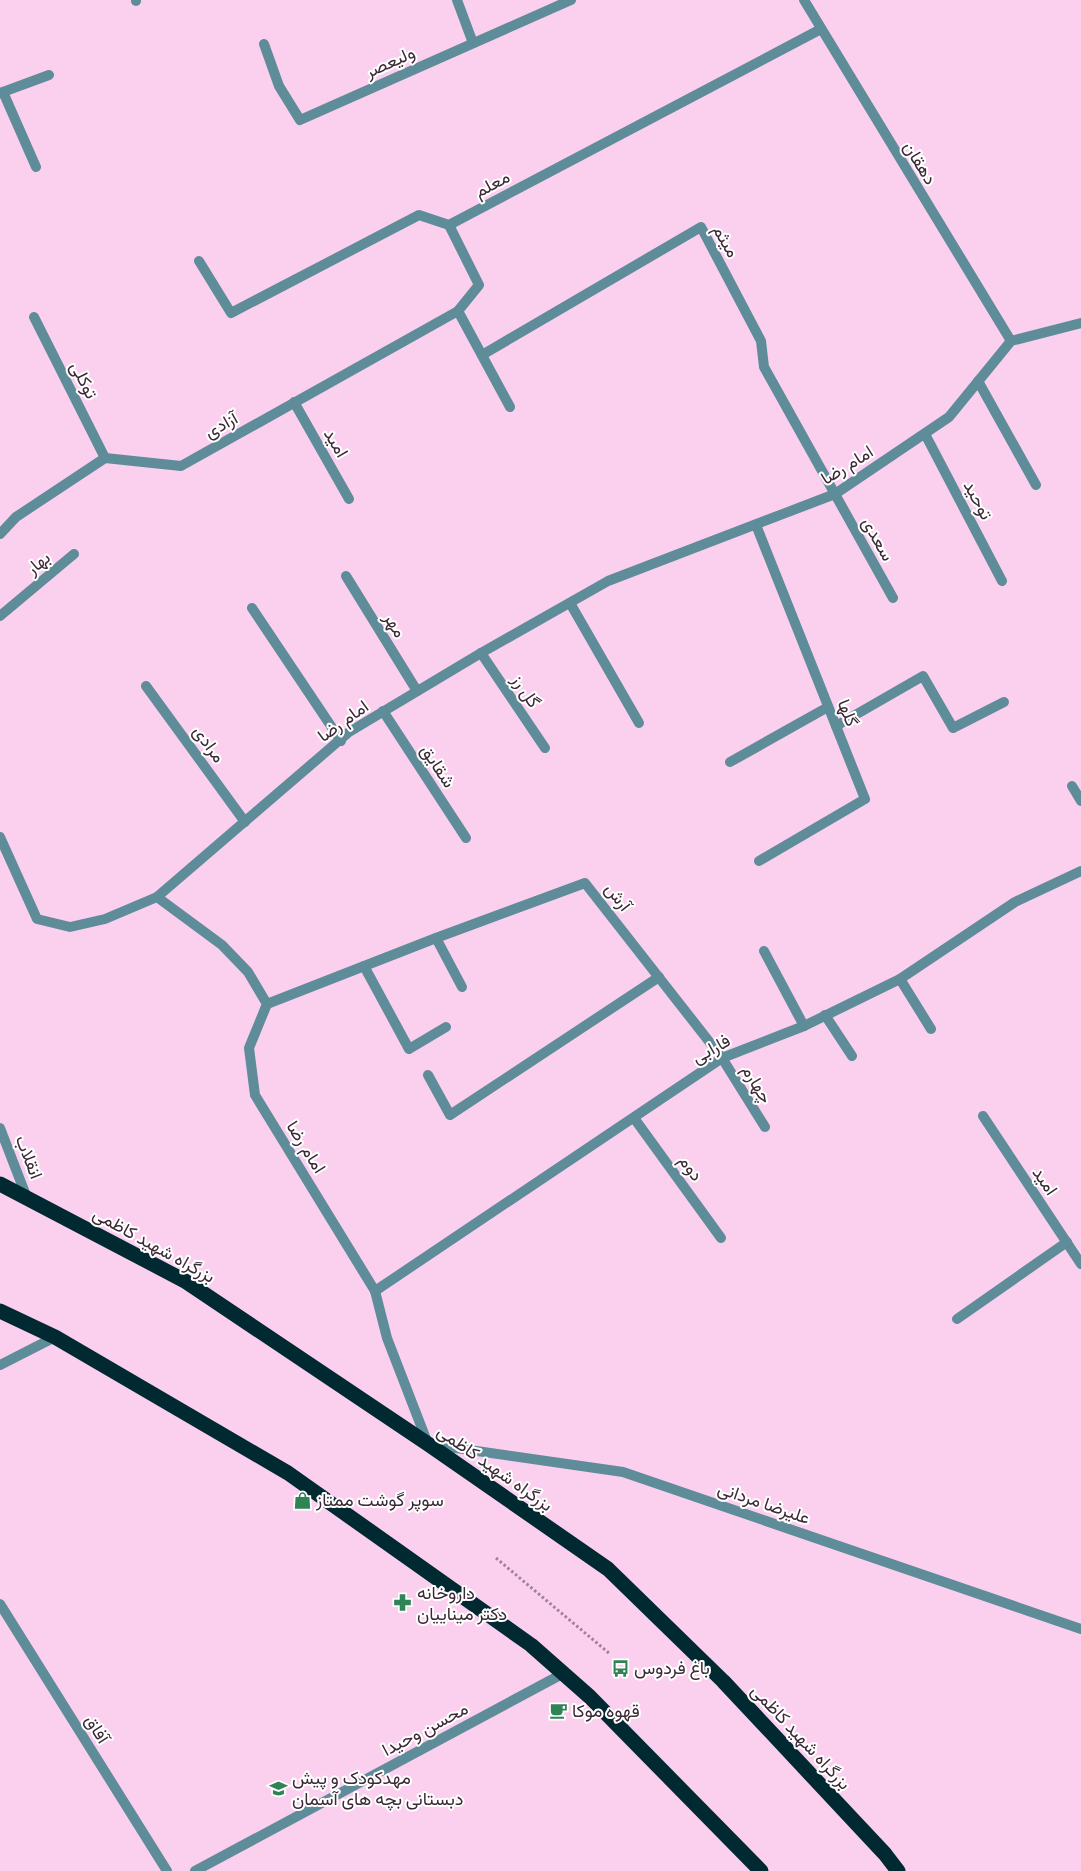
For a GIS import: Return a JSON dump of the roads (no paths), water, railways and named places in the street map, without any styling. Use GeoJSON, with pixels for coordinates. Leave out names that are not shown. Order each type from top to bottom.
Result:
{"type":"FeatureCollection","features":[{"type":"Feature","properties":{"kind":"highway","name":"بزرگراه شهید کاظمی"},"geometry":{"type":"LineString","coordinates":[[0,1184],[185,1281],[428,1444],[608,1569],[723,1680],[898,1871]]}},
{"type":"Feature","properties":{"kind":"highway"},"geometry":{"type":"LineString","coordinates":[[0,1312],[55,1337],[288,1473],[531,1644],[590,1697],[761,1871]]}},
{"type":"Feature","properties":{"kind":"street"},"geometry":{"type":"LineString","coordinates":[[457,0],[473,43]]}},
{"type":"Feature","properties":{"kind":"street","name":"ولیعصر"},"geometry":{"type":"LineString","coordinates":[[264,44],[279,86],[300,120],[569,0]]}},
{"type":"Feature","properties":{"kind":"street","name":"دهقان"},"geometry":{"type":"LineString","coordinates":[[804,0],[1011,341]]}},
{"type":"Feature","properties":{"kind":"street","name":"معلم"},"geometry":{"type":"LineString","coordinates":[[449,225],[821,29]]}},
{"type":"Feature","properties":{"kind":"street"},"geometry":{"type":"LineString","coordinates":[[36,167],[1,93],[49,74]]}},
{"type":"Feature","properties":{"kind":"street"},"geometry":{"type":"LineString","coordinates":[[199,261],[231,313],[419,215],[449,225],[479,286],[458,311],[510,406]]}},
{"type":"Feature","properties":{"kind":"street","name":"میثم"},"geometry":{"type":"LineString","coordinates":[[482,355],[701,227],[761,341],[764,367],[835,494]]}},
{"type":"Feature","properties":{"kind":"street","name":"آزادی"},"geometry":{"type":"LineString","coordinates":[[105,458],[181,466],[458,311]]}},
{"type":"Feature","properties":{"kind":"street","name":"توکلی"},"geometry":{"type":"LineString","coordinates":[[34,317],[105,458]]}},
{"type":"Feature","properties":{"kind":"street"},"geometry":{"type":"LineString","coordinates":[[1011,341],[1081,323]]}},
{"type":"Feature","properties":{"kind":"street","name":"امام رضا"},"geometry":{"type":"LineString","coordinates":[[0,837],[37,919],[70,927],[105,919],[157,897],[341,741],[349,732],[481,653],[608,581],[835,494],[949,417],[1011,341]]}},
{"type":"Feature","properties":{"kind":"street"},"geometry":{"type":"LineString","coordinates":[[978,381],[1036,485]]}},
{"type":"Feature","properties":{"kind":"street","name":"امید"},"geometry":{"type":"LineString","coordinates":[[294,402],[349,499]]}},
{"type":"Feature","properties":{"kind":"street","name":"توحید"},"geometry":{"type":"LineString","coordinates":[[925,434],[1002,582]]}},
{"type":"Feature","properties":{"kind":"street"},"geometry":{"type":"LineString","coordinates":[[0,534],[16,517],[105,458]]}},
{"type":"Feature","properties":{"kind":"street","name":"سعدی"},"geometry":{"type":"LineString","coordinates":[[835,494],[893,598]]}},
{"type":"Feature","properties":{"kind":"street","name":"گلها"},"geometry":{"type":"LineString","coordinates":[[756,525],[865,799],[759,861]]}},
{"type":"Feature","properties":{"kind":"street","name":"بهار"},"geometry":{"type":"LineString","coordinates":[[0,616],[74,554]]}},
{"type":"Feature","properties":{"kind":"street","name":"مهر"},"geometry":{"type":"LineString","coordinates":[[346,576],[417,691]]}},
{"type":"Feature","properties":{"kind":"street"},"geometry":{"type":"LineString","coordinates":[[570,603],[639,723]]}},
{"type":"Feature","properties":{"kind":"street"},"geometry":{"type":"LineString","coordinates":[[252,608],[341,741]]}},
{"type":"Feature","properties":{"kind":"street","name":"گل رز"},"geometry":{"type":"LineString","coordinates":[[481,653],[545,748]]}},
{"type":"Feature","properties":{"kind":"street"},"geometry":{"type":"LineString","coordinates":[[836,726],[923,676],[954,728],[1004,702]]}},
{"type":"Feature","properties":{"kind":"street","name":"مرادی"},"geometry":{"type":"LineString","coordinates":[[146,686],[245,822]]}},
{"type":"Feature","properties":{"kind":"street"},"geometry":{"type":"LineString","coordinates":[[730,762],[828,707]]}},
{"type":"Feature","properties":{"kind":"street","name":"شقایق"},"geometry":{"type":"LineString","coordinates":[[383,712],[466,838]]}},
{"type":"Feature","properties":{"kind":"street"},"geometry":{"type":"LineString","coordinates":[[1072,786],[1081,801]]}},
{"type":"Feature","properties":{"kind":"street","name":"فارابی"},"geometry":{"type":"LineString","coordinates":[[375,1291],[722,1058],[804,1026],[900,979],[1014,902],[1081,870]]}},
{"type":"Feature","properties":{"kind":"street","name":"آرش"},"geometry":{"type":"LineString","coordinates":[[267,1004],[436,938],[586,883],[722,1058]]}},
{"type":"Feature","properties":{"kind":"street"},"geometry":{"type":"LineString","coordinates":[[157,897],[222,945],[248,972],[267,1004]]}},
{"type":"Feature","properties":{"kind":"street"},"geometry":{"type":"LineString","coordinates":[[436,938],[462,987]]}},
{"type":"Feature","properties":{"kind":"street"},"geometry":{"type":"LineString","coordinates":[[764,951],[804,1026]]}},
{"type":"Feature","properties":{"kind":"street"},"geometry":{"type":"LineString","coordinates":[[364,966],[409,1049],[446,1027]]}},
{"type":"Feature","properties":{"kind":"street"},"geometry":{"type":"LineString","coordinates":[[428,1075],[450,1115],[659,977]]}},
{"type":"Feature","properties":{"kind":"street"},"geometry":{"type":"LineString","coordinates":[[900,979],[931,1029]]}},
{"type":"Feature","properties":{"kind":"street","name":"امام رضا"},"geometry":{"type":"LineString","coordinates":[[267,1004],[248,1048],[255,1095],[375,1291],[387,1338],[428,1444]]}},
{"type":"Feature","properties":{"kind":"street"},"geometry":{"type":"LineString","coordinates":[[825,1015],[852,1056]]}},
{"type":"Feature","properties":{"kind":"street","name":"چهارم"},"geometry":{"type":"LineString","coordinates":[[722,1058],[765,1127]]}},
{"type":"Feature","properties":{"kind":"street","name":"امید"},"geometry":{"type":"LineString","coordinates":[[982,1116],[1081,1264]]}},
{"type":"Feature","properties":{"kind":"street","name":"دوم"},"geometry":{"type":"LineString","coordinates":[[634,1118],[721,1238]]}},
{"type":"Feature","properties":{"kind":"street","name":"انقلاب"},"geometry":{"type":"LineString","coordinates":[[0,1128],[27,1198]]}},
{"type":"Feature","properties":{"kind":"street"},"geometry":{"type":"LineString","coordinates":[[957,1319],[1067,1242]]}},
{"type":"Feature","properties":{"kind":"street"},"geometry":{"type":"LineString","coordinates":[[0,1365],[55,1337]]}},
{"type":"Feature","properties":{"kind":"street","name":"علیرضا مردانی"},"geometry":{"type":"LineString","coordinates":[[428,1444],[623,1472],[1081,1629]]}},
{"type":"Feature","properties":{"kind":"street","name":"آفاق"},"geometry":{"type":"LineString","coordinates":[[0,1604],[167,1871]]}},
{"type":"Feature","properties":{"kind":"street","name":"محسن وحیدا"},"geometry":{"type":"LineString","coordinates":[[196,1871],[564,1673]]}},
{"type":"Feature","properties":{"kind":"place","name":"سوپر گوشت ممتاز"},"geometry":{"type":"Point","coordinates":[302,1500]}},
{"type":"Feature","properties":{"kind":"place","name":"داروخانه دکتر میناییان"},"geometry":{"type":"Point","coordinates":[403,1603]}},
{"type":"Feature","properties":{"kind":"place","name":"باغ فردوس"},"geometry":{"type":"Point","coordinates":[620,1668]}},
{"type":"Feature","properties":{"kind":"place","name":"قهوه موکا"},"geometry":{"type":"Point","coordinates":[558,1711]}},
{"type":"Feature","properties":{"kind":"place","name":"مهدکودک و پیش دبستانی بچه های آسمان"},"geometry":{"type":"Point","coordinates":[278,1788]}}]}
